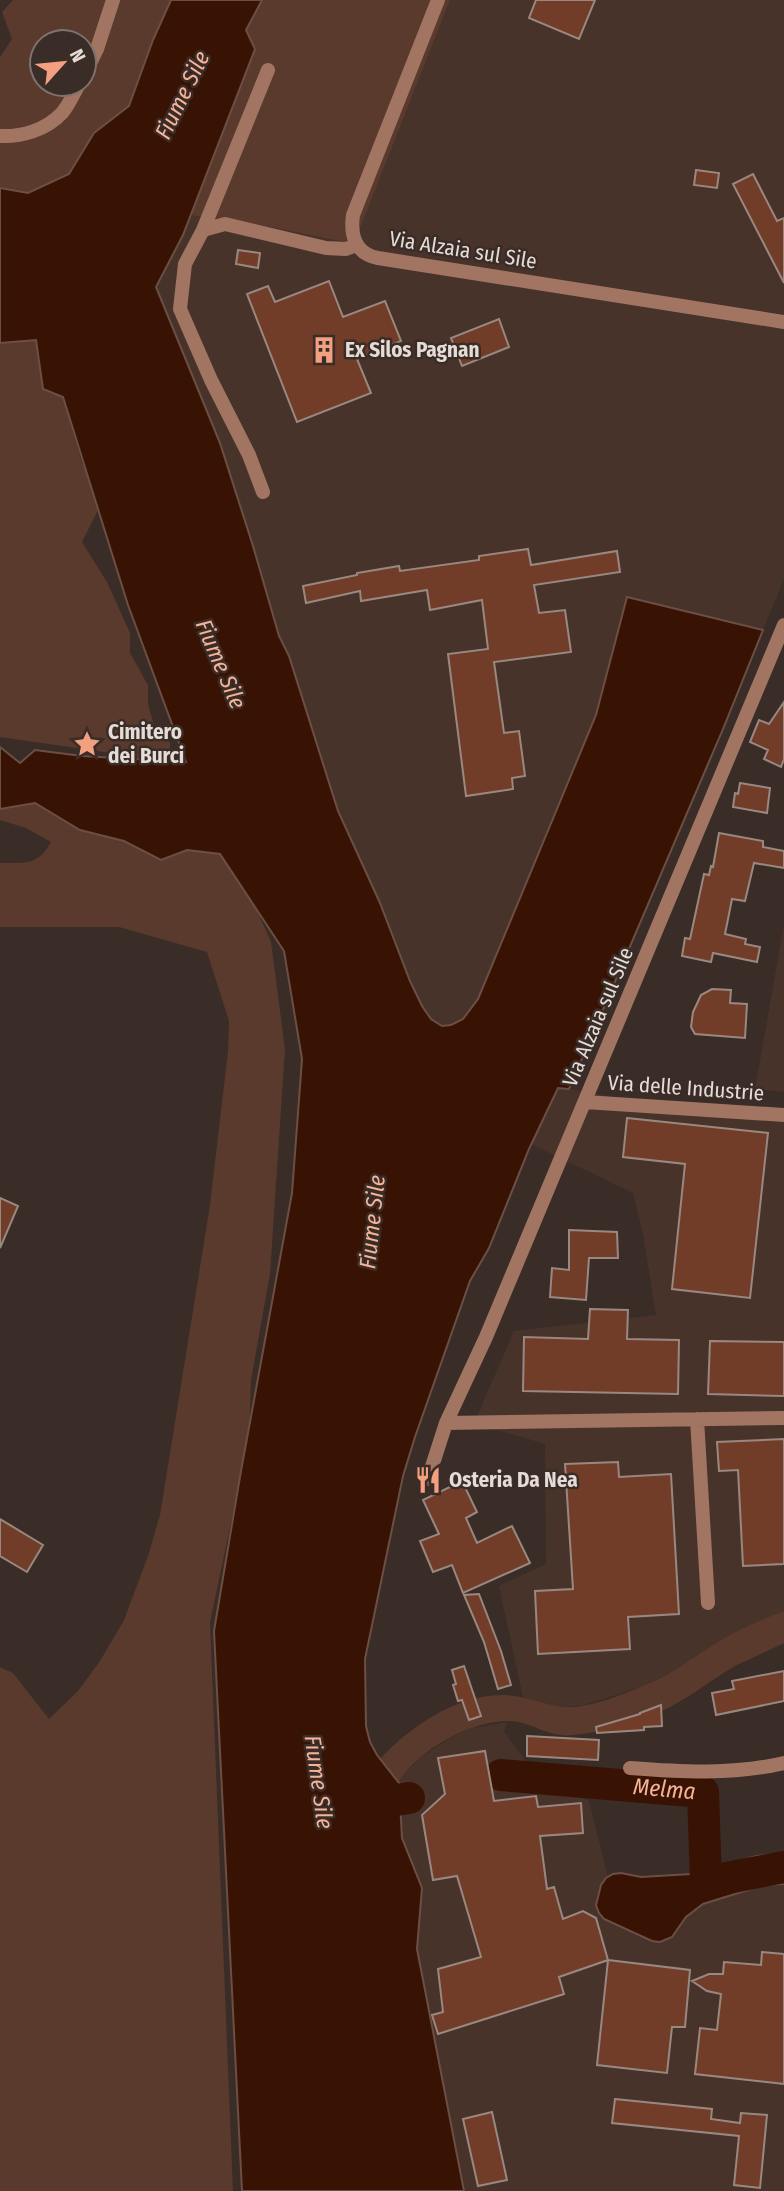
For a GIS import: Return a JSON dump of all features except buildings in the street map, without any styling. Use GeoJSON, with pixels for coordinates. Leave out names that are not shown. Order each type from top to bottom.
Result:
{"type":"FeatureCollection","features":[{"type":"Feature","properties":{"kind":"street"},"geometry":{"type":"LineString","coordinates":[[98,46],[113,0]]}},
{"type":"Feature","properties":{"kind":"street","name":"Via Alzaia sul Sile"},"geometry":{"type":"LineString","coordinates":[[438,0],[355,209],[352,223],[360,250],[372,257],[784,322]]}},
{"type":"Feature","properties":{"kind":"street"},"geometry":{"type":"LineString","coordinates":[[263,492],[249,455],[211,380],[180,309],[185,264],[203,230],[268,70]]}},
{"type":"Feature","properties":{"kind":"street"},"geometry":{"type":"LineString","coordinates":[[0,136],[29,134],[61,113],[70,98]]}},
{"type":"Feature","properties":{"kind":"street"},"geometry":{"type":"LineString","coordinates":[[203,230],[225,224],[326,248],[346,249],[357,245]]}},
{"type":"Feature","properties":{"kind":"street","name":"Via Alzaia sul Sile"},"geometry":{"type":"LineString","coordinates":[[428,1479],[446,1423],[486,1337],[784,625]]}},
{"type":"Feature","properties":{"kind":"street","name":"Via delle Industrie"},"geometry":{"type":"LineString","coordinates":[[585,1102],[784,1115]]}},
{"type":"Feature","properties":{"kind":"street"},"geometry":{"type":"LineString","coordinates":[[446,1423],[784,1418]]}},
{"type":"Feature","properties":{"kind":"street"},"geometry":{"type":"LineString","coordinates":[[697,1419],[708,1603]]}},
{"type":"Feature","properties":{"kind":"street"},"geometry":{"type":"LineString","coordinates":[[630,1768],[709,1772],[765,1768],[784,1763]]}},
{"type":"Feature","properties":{"kind":"shaded area"},"geometry":{"type":"Polygon","coordinates":[[[13,0],[171,0],[129,106],[94,133],[69,174],[28,193],[0,188],[0,57],[12,39],[2,12],[13,0]]]}},
{"type":"Feature","properties":{"kind":"shaded area"},"geometry":{"type":"Polygon","coordinates":[[[262,0],[450,0],[354,244],[250,223],[190,215],[255,49],[246,30],[262,0]]]}},
{"type":"Feature","properties":{"kind":"shaded area"},"geometry":{"type":"Polygon","coordinates":[[[450,0],[784,0],[784,579],[763,630],[627,598],[596,715],[478,999],[463,1019],[442,1026],[430,1019],[422,1006],[380,903],[338,811],[289,656],[279,636],[220,443],[156,286],[183,235],[190,215],[250,223],[354,244],[450,0]]]}},
{"type":"Feature","properties":{"kind":"shaded area"},"geometry":{"type":"Polygon","coordinates":[[[0,307],[20,312],[70,392],[72,429],[82,463],[101,504],[82,542],[107,582],[130,633],[130,653],[148,685],[148,704],[154,725],[170,743],[170,760],[160,766],[132,756],[0,737],[0,307]]]}},
{"type":"Feature","properties":{"kind":"shaded area"},"geometry":{"type":"Polygon","coordinates":[[[0,785],[204,818],[247,888],[271,942],[285,1049],[270,1274],[251,1380],[249,1438],[210,1622],[233,2191],[0,2191],[0,1667],[13,1673],[49,1719],[78,1691],[100,1661],[124,1620],[148,1556],[160,1515],[210,1205],[229,1021],[207,952],[119,927],[0,927],[0,863],[30,862],[41,855],[51,842],[26,828],[0,820],[0,785]]]}},
{"type":"Feature","properties":{"kind":"shaded area"},"geometry":{"type":"Polygon","coordinates":[[[784,924],[784,1092],[755,1089],[784,924]]]}},
{"type":"Feature","properties":{"kind":"shaded area"},"geometry":{"type":"Polygon","coordinates":[[[558,1087],[608,1096],[784,1118],[784,1611],[645,1686],[584,1705],[563,1707],[523,1697],[499,1586],[546,1564],[545,1444],[474,1423],[514,1331],[656,1315],[643,1234],[633,1193],[531,1144],[558,1087]]]}},
{"type":"Feature","properties":{"kind":"shaded area"},"geometry":{"type":"Polygon","coordinates":[[[784,1611],[784,1643],[735,1666],[678,1703],[648,1716],[605,1730],[574,1735],[557,1734],[512,1721],[480,1725],[432,1748],[418,1759],[398,1783],[379,1760],[407,1734],[440,1712],[458,1704],[495,1695],[521,1697],[564,1707],[599,1702],[654,1681],[730,1635],[784,1611]]]}},
{"type":"Feature","properties":{"kind":"shaded area"},"geometry":{"type":"Polygon","coordinates":[[[507,1722],[504,1732],[536,1775],[589,1801],[608,1877],[601,1885],[596,1899],[601,1916],[667,1940],[686,1917],[703,1904],[764,1885],[784,1884],[784,2191],[464,2191],[417,1949],[422,1888],[402,1838],[398,1783],[421,1757],[450,1738],[469,1729],[507,1722]]]}},
{"type":"Feature","properties":{"kind":"water","name":"Fiume Sile"},"geometry":{"type":"Polygon","coordinates":[[[171,0],[262,0],[246,30],[255,49],[183,235],[156,287],[220,443],[279,636],[289,656],[338,811],[380,903],[410,981],[431,1019],[442,1026],[451,1025],[463,1019],[478,999],[596,715],[627,597],[763,630],[569,1089],[558,1088],[529,1149],[489,1248],[470,1281],[403,1476],[365,1659],[366,1726],[377,1755],[399,1783],[402,1838],[422,1888],[417,1949],[464,2191],[242,2191],[214,1631],[292,1193],[302,1059],[284,951],[220,854],[187,850],[161,860],[124,841],[80,830],[35,803],[0,809],[0,747],[20,763],[35,750],[82,756],[186,762],[128,605],[63,397],[43,389],[36,340],[0,343],[0,188],[28,193],[69,174],[94,133],[129,106],[171,0]]]}},
{"type":"Feature","properties":{"kind":"water"},"geometry":{"type":"Polygon","coordinates":[[[784,1853],[784,1884],[764,1885],[703,1904],[686,1917],[672,1937],[660,1942],[652,1941],[604,1919],[596,1905],[601,1885],[613,1874],[641,1877],[691,1874],[757,1856],[784,1853]]]}},
{"type":"Feature","properties":{"kind":"waterway","name":"Melma"},"geometry":{"type":"LineString","coordinates":[[501,1775],[703,1792],[706,1882],[784,1867]]}},
{"type":"Feature","properties":{"kind":"waterway","name":"Melma"},"geometry":{"type":"LineString","coordinates":[[359,1806],[409,1798]]}},
{"type":"Feature","properties":{"kind":"place","name":"Ex Silos Pagnan"},"geometry":{"type":"Point","coordinates":[324,350]}},
{"type":"Feature","properties":{"kind":"place","name":"Cimitero dei Burci"},"geometry":{"type":"Point","coordinates":[87,744]}},
{"type":"Feature","properties":{"kind":"place","name":"Osteria Da Nea"},"geometry":{"type":"Point","coordinates":[428,1480]}}]}
